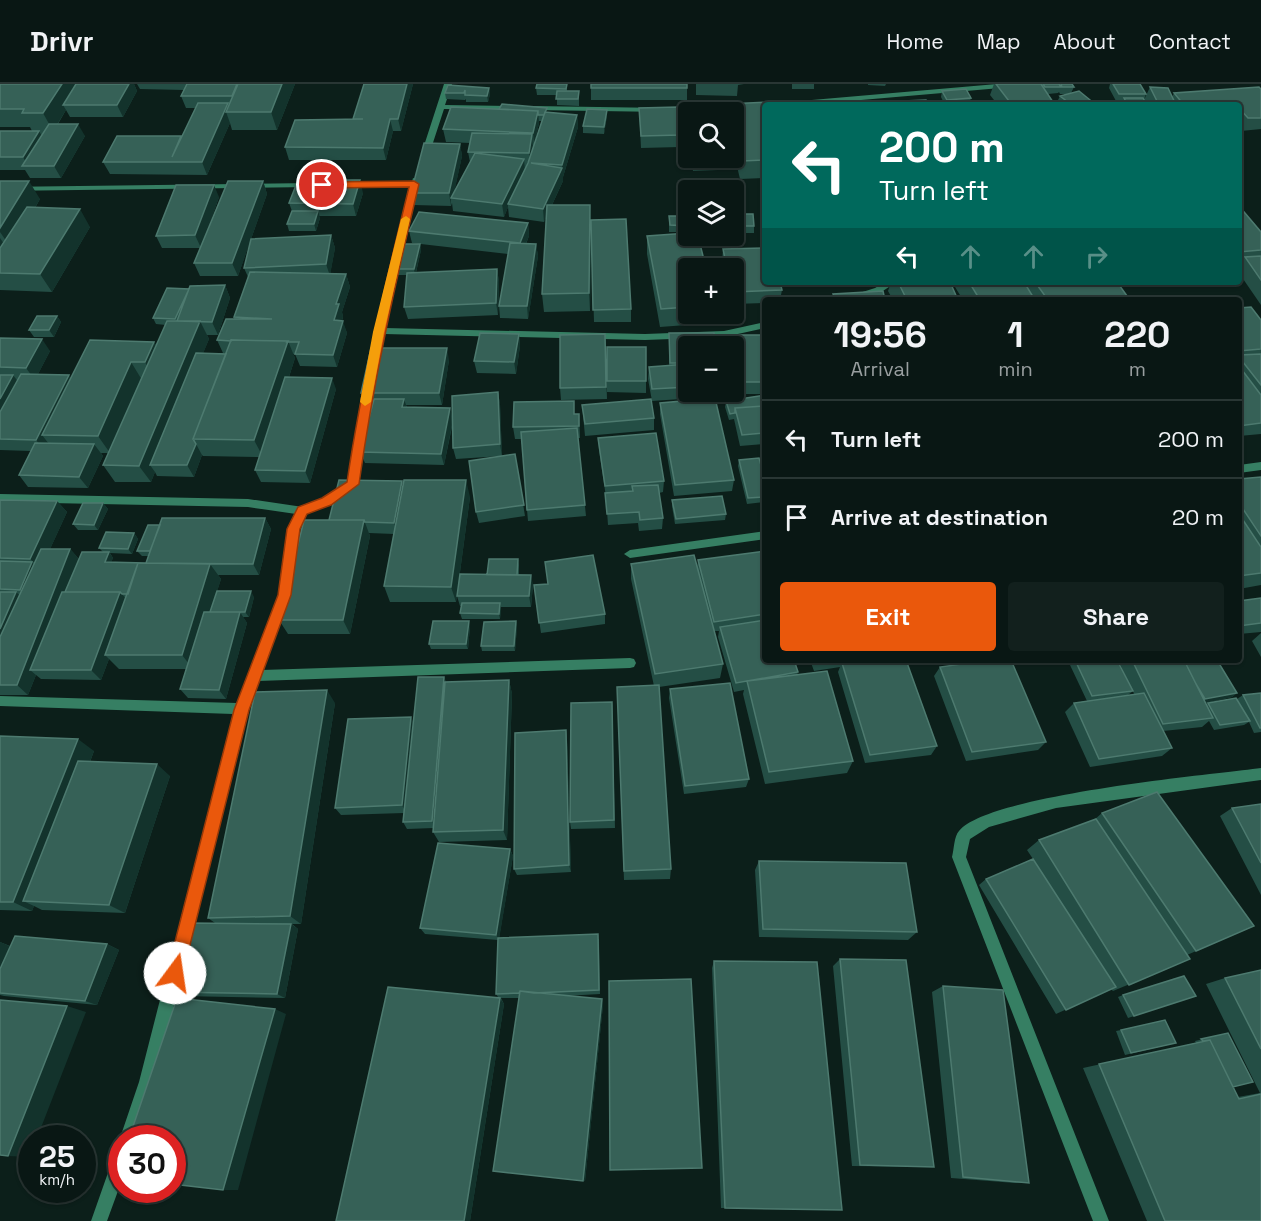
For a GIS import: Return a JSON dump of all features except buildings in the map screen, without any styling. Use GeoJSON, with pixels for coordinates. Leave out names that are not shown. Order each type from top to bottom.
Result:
{"type":"FeatureCollection","features":[{"type":"Feature","properties":{"kind":"street"},"geometry":{"type":"LineString","coordinates":[[0,498],[248,503],[303,510],[326,502],[353,484],[363,411],[379,332],[414,184],[448,84]]}},
{"type":"Feature","properties":{"kind":"street"},"geometry":{"type":"LineString","coordinates":[[806,102],[1023,84]]}},
{"type":"Feature","properties":{"kind":"street"},"geometry":{"type":"LineString","coordinates":[[442,107],[664,110],[762,105]]}},
{"type":"Feature","properties":{"kind":"street"},"geometry":{"type":"LineString","coordinates":[[332,185],[414,184]]}},
{"type":"Feature","properties":{"kind":"street"},"geometry":{"type":"LineString","coordinates":[[0,189],[320,185]]}},
{"type":"Feature","properties":{"kind":"street"},"geometry":{"type":"LineString","coordinates":[[856,297],[888,285]]}},
{"type":"Feature","properties":{"kind":"street"},"geometry":{"type":"LineString","coordinates":[[379,332],[655,337],[724,334],[762,326]]}},
{"type":"Feature","properties":{"kind":"street"},"geometry":{"type":"LineString","coordinates":[[1242,469],[1261,466]]}},
{"type":"Feature","properties":{"kind":"street"},"geometry":{"type":"LineString","coordinates":[[132,1125],[147,1082],[242,710],[284,595],[294,529],[303,510]]}},
{"type":"Feature","properties":{"kind":"street"},"geometry":{"type":"LineString","coordinates":[[630,554],[762,535]]}},
{"type":"Feature","properties":{"kind":"street"},"geometry":{"type":"LineString","coordinates":[[255,676],[630,663]]}},
{"type":"Feature","properties":{"kind":"street"},"geometry":{"type":"LineString","coordinates":[[0,701],[242,710]]}},
{"type":"Feature","properties":{"kind":"street"},"geometry":{"type":"LineString","coordinates":[[1101,1221],[959,857],[964,836],[986,821],[1056,802],[1261,774]]}},
{"type":"Feature","properties":{"kind":"street"},"geometry":{"type":"LineString","coordinates":[[99,1221],[108,1196]]}},
{"type":"Feature","properties":{"kind":"slow traffic"},"geometry":{"type":"LineString","coordinates":[[365,402],[406,219]]}},
{"type":"Feature","properties":{"kind":"route"},"geometry":{"type":"LineString","coordinates":[[175,973],[242,710],[284,595],[294,529],[303,510],[326,502],[353,484],[363,411],[379,332],[414,184],[322,185]]}}]}
